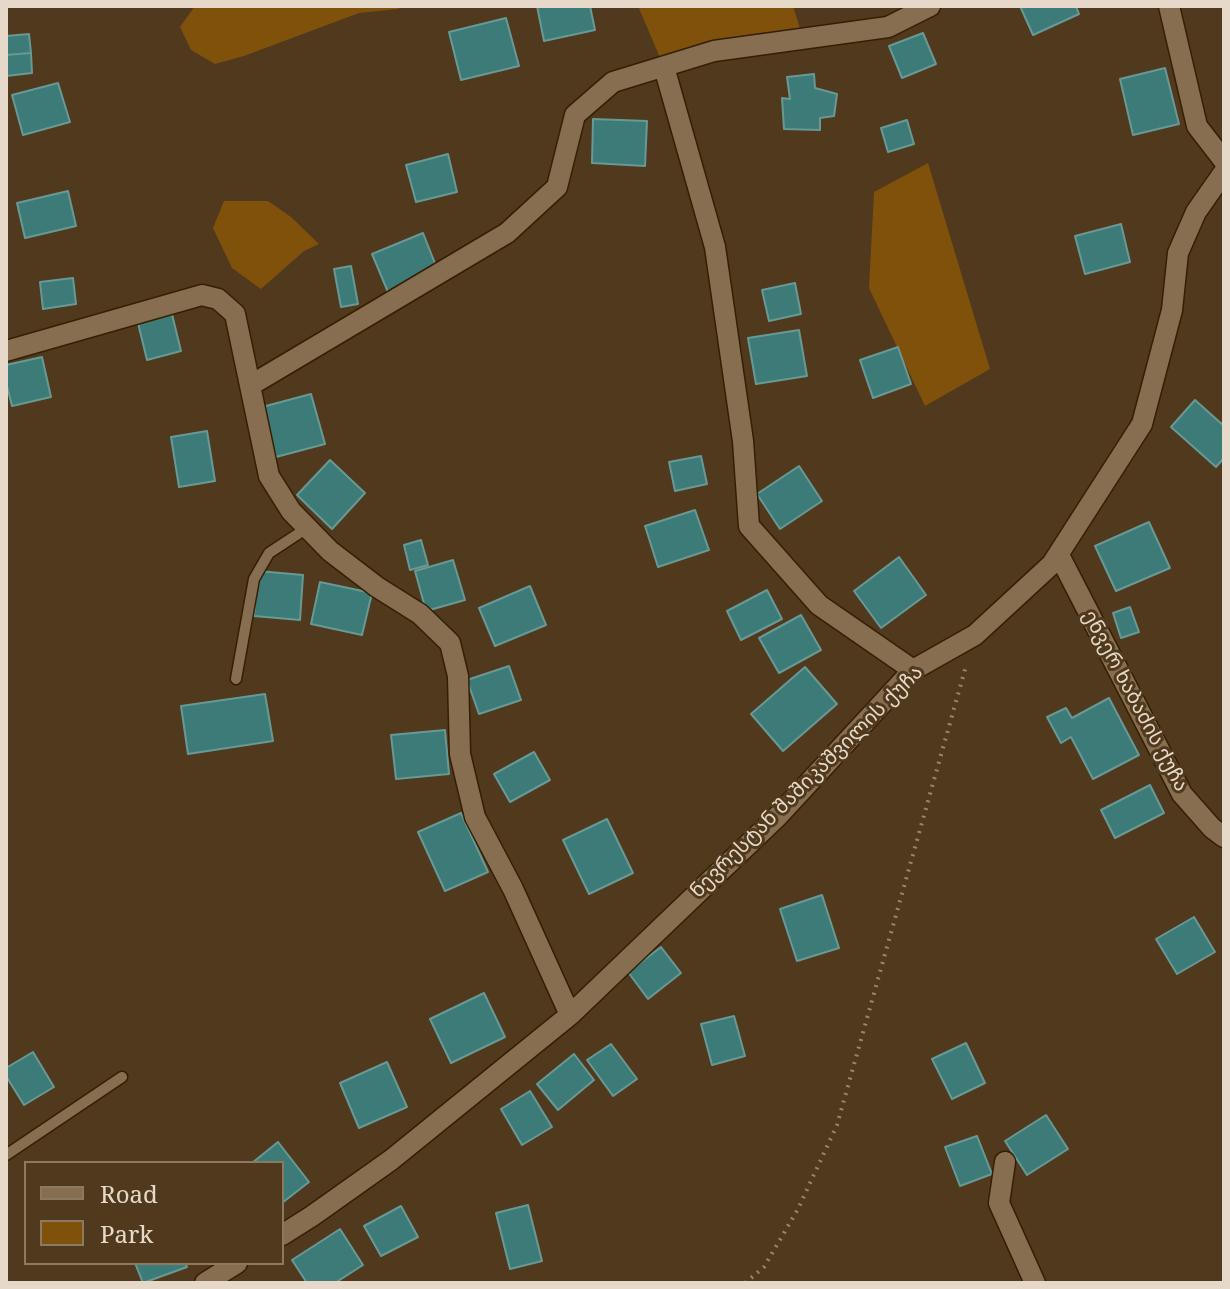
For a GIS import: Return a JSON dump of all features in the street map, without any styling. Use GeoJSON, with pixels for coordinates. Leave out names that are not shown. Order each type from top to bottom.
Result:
{"type":"FeatureCollection","features":[{"type":"Feature","properties":{"kind":"street"},"geometry":{"type":"LineString","coordinates":[[1169,6],[1197,126],[1224,161]]}},
{"type":"Feature","properties":{"kind":"street"},"geometry":{"type":"LineString","coordinates":[[251,385],[507,233],[557,187],[575,115],[613,82],[714,51],[888,27],[923,8]]}},
{"type":"Feature","properties":{"kind":"street"},"geometry":{"type":"LineString","coordinates":[[664,67],[715,247],[743,441],[749,526],[819,605],[913,670]]}},
{"type":"Feature","properties":{"kind":"street","name":"ნევრესტან შაშიკაშვილის ქუჩა"},"geometry":{"type":"LineString","coordinates":[[284,1234],[391,1160],[570,1015],[778,816],[913,670],[975,635],[1052,564],[1142,424],[1172,310],[1178,253],[1196,212],[1224,172]]}},
{"type":"Feature","properties":{"kind":"street"},"geometry":{"type":"LineString","coordinates":[[6,351],[202,295],[218,299],[235,314],[269,476],[291,511],[330,551],[420,614],[450,643],[458,676],[460,754],[475,817],[513,889],[570,1015]]}},
{"type":"Feature","properties":{"kind":"street","name":"ენვერ ხაბაძის ქუჩა"},"geometry":{"type":"LineString","coordinates":[[1059,555],[1182,794],[1224,837]]}},
{"type":"Feature","properties":{"kind":"street"},"geometry":{"type":"LineString","coordinates":[[1005,1162],[999,1203],[1035,1283]]}},
{"type":"Feature","properties":{"kind":"street"},"geometry":{"type":"LineString","coordinates":[[205,1283],[234,1265]]}},
{"type":"Feature","properties":{"kind":"lane"},"geometry":{"type":"LineString","coordinates":[[236,679],[254,579],[269,553],[307,528]]}},
{"type":"Feature","properties":{"kind":"lane"},"geometry":{"type":"LineString","coordinates":[[6,1155],[122,1077]]}},
{"type":"Feature","properties":{"kind":"path"},"geometry":{"type":"LineString","coordinates":[[745,1283],[764,1267],[778,1244],[837,1125],[975,635]]}},
{"type":"Feature","properties":{"kind":"green space"},"geometry":{"type":"Polygon","coordinates":[[[195,6],[403,6],[359,13],[215,64],[191,50],[180,27],[195,6]]]}},
{"type":"Feature","properties":{"kind":"green space"},"geometry":{"type":"Polygon","coordinates":[[[638,6],[793,6],[803,38],[664,67],[638,6]]]}},
{"type":"Feature","properties":{"kind":"green space"},"geometry":{"type":"Polygon","coordinates":[[[928,163],[990,369],[925,406],[869,288],[874,192],[928,163]]]}},
{"type":"Feature","properties":{"kind":"green space"},"geometry":{"type":"Polygon","coordinates":[[[224,201],[268,201],[291,217],[319,244],[304,251],[261,289],[232,268],[213,228],[224,201]]]}},
{"type":"Feature","properties":{"kind":"building"},"geometry":{"type":"Polygon","coordinates":[[[537,6],[590,6],[595,30],[544,41],[537,6]]]}},
{"type":"Feature","properties":{"kind":"building"},"geometry":{"type":"Polygon","coordinates":[[[1020,6],[1076,6],[1079,14],[1033,35],[1020,6]]]}},
{"type":"Feature","properties":{"kind":"building"},"geometry":{"type":"Polygon","coordinates":[[[506,18],[519,66],[461,80],[449,32],[506,18]]]}},
{"type":"Feature","properties":{"kind":"building"},"geometry":{"type":"Polygon","coordinates":[[[923,33],[936,64],[902,78],[889,46],[923,33]]]}},
{"type":"Feature","properties":{"kind":"building"},"geometry":{"type":"Polygon","coordinates":[[[29,34],[31,53],[6,55],[6,36],[29,34]]]}},
{"type":"Feature","properties":{"kind":"building"},"geometry":{"type":"Polygon","coordinates":[[[31,53],[32,73],[6,76],[6,55],[31,53]]]}},
{"type":"Feature","properties":{"kind":"building"},"geometry":{"type":"Polygon","coordinates":[[[1165,68],[1179,124],[1133,135],[1120,79],[1165,68]]]}},
{"type":"Feature","properties":{"kind":"building"},"geometry":{"type":"Polygon","coordinates":[[[814,74],[815,88],[837,94],[834,116],[820,118],[820,130],[784,129],[782,98],[790,99],[787,77],[814,74]]]}},
{"type":"Feature","properties":{"kind":"building"},"geometry":{"type":"Polygon","coordinates":[[[58,83],[70,122],[23,135],[12,95],[58,83]]]}},
{"type":"Feature","properties":{"kind":"building"},"geometry":{"type":"Polygon","coordinates":[[[593,119],[647,121],[645,166],[592,163],[593,119]]]}},
{"type":"Feature","properties":{"kind":"building"},"geometry":{"type":"Polygon","coordinates":[[[907,120],[914,144],[888,152],[881,128],[907,120]]]}},
{"type":"Feature","properties":{"kind":"building"},"geometry":{"type":"Polygon","coordinates":[[[448,154],[457,192],[416,202],[406,165],[448,154]]]}},
{"type":"Feature","properties":{"kind":"building"},"geometry":{"type":"Polygon","coordinates":[[[68,191],[76,226],[25,238],[17,203],[68,191]]]}},
{"type":"Feature","properties":{"kind":"building"},"geometry":{"type":"Polygon","coordinates":[[[1121,224],[1130,262],[1085,274],[1075,236],[1121,224]]]}},
{"type":"Feature","properties":{"kind":"building"},"geometry":{"type":"Polygon","coordinates":[[[423,233],[438,271],[388,292],[372,254],[423,233]]]}},
{"type":"Feature","properties":{"kind":"building"},"geometry":{"type":"Polygon","coordinates":[[[351,266],[358,304],[341,307],[334,269],[351,266]]]}},
{"type":"Feature","properties":{"kind":"building"},"geometry":{"type":"Polygon","coordinates":[[[73,278],[76,304],[43,309],[40,282],[73,278]]]}},
{"type":"Feature","properties":{"kind":"building"},"geometry":{"type":"Polygon","coordinates":[[[795,283],[801,314],[769,321],[762,290],[795,283]]]}},
{"type":"Feature","properties":{"kind":"building"},"geometry":{"type":"Polygon","coordinates":[[[170,306],[181,351],[147,360],[136,315],[170,306]]]}},
{"type":"Feature","properties":{"kind":"building"},"geometry":{"type":"Polygon","coordinates":[[[799,330],[807,376],[756,384],[748,338],[799,330]]]}},
{"type":"Feature","properties":{"kind":"building"},"geometry":{"type":"Polygon","coordinates":[[[898,347],[911,384],[873,398],[860,360],[898,347]]]}},
{"type":"Feature","properties":{"kind":"building"},"geometry":{"type":"Polygon","coordinates":[[[42,357],[51,397],[12,406],[6,382],[6,365],[42,357]]]}},
{"type":"Feature","properties":{"kind":"building"},"geometry":{"type":"Polygon","coordinates":[[[311,394],[325,444],[276,457],[262,407],[311,394]]]}},
{"type":"Feature","properties":{"kind":"building"},"geometry":{"type":"Polygon","coordinates":[[[1195,400],[1224,426],[1224,458],[1216,467],[1171,427],[1195,400]]]}},
{"type":"Feature","properties":{"kind":"building"},"geometry":{"type":"Polygon","coordinates":[[[207,431],[215,481],[179,487],[171,437],[207,431]]]}},
{"type":"Feature","properties":{"kind":"building"},"geometry":{"type":"Polygon","coordinates":[[[701,456],[707,484],[675,491],[669,462],[701,456]]]}},
{"type":"Feature","properties":{"kind":"building"},"geometry":{"type":"Polygon","coordinates":[[[330,460],[365,493],[332,529],[297,495],[330,460]]]}},
{"type":"Feature","properties":{"kind":"building"},"geometry":{"type":"Polygon","coordinates":[[[799,466],[822,501],[780,529],[757,494],[799,466]]]}},
{"type":"Feature","properties":{"kind":"building"},"geometry":{"type":"Polygon","coordinates":[[[695,510],[709,550],[658,567],[645,526],[695,510]]]}},
{"type":"Feature","properties":{"kind":"building"},"geometry":{"type":"Polygon","coordinates":[[[1149,522],[1170,568],[1116,591],[1095,546],[1149,522]]]}},
{"type":"Feature","properties":{"kind":"building"},"geometry":{"type":"Polygon","coordinates":[[[421,540],[428,565],[410,570],[404,545],[421,540]]]}},
{"type":"Feature","properties":{"kind":"building"},"geometry":{"type":"Polygon","coordinates":[[[899,557],[926,595],[881,628],[854,591],[899,557]]]}},
{"type":"Feature","properties":{"kind":"building"},"geometry":{"type":"Polygon","coordinates":[[[453,560],[465,600],[426,611],[415,571],[453,560]]]}},
{"type":"Feature","properties":{"kind":"building"},"geometry":{"type":"Polygon","coordinates":[[[258,571],[303,575],[300,620],[254,616],[258,571]]]}},
{"type":"Feature","properties":{"kind":"building"},"geometry":{"type":"Polygon","coordinates":[[[320,582],[372,593],[362,635],[311,624],[320,582]]]}},
{"type":"Feature","properties":{"kind":"building"},"geometry":{"type":"Polygon","coordinates":[[[530,586],[546,625],[495,646],[479,608],[530,586]]]}},
{"type":"Feature","properties":{"kind":"building"},"geometry":{"type":"Polygon","coordinates":[[[767,590],[782,619],[741,640],[727,611],[767,590]]]}},
{"type":"Feature","properties":{"kind":"building"},"geometry":{"type":"Polygon","coordinates":[[[1130,607],[1139,632],[1121,638],[1113,613],[1130,607]]]}},
{"type":"Feature","properties":{"kind":"building"},"geometry":{"type":"Polygon","coordinates":[[[801,615],[821,650],[779,673],[759,638],[801,615]]]}},
{"type":"Feature","properties":{"kind":"building"},"geometry":{"type":"Polygon","coordinates":[[[509,666],[521,700],[479,714],[467,680],[509,666]]]}},
{"type":"Feature","properties":{"kind":"building"},"geometry":{"type":"Polygon","coordinates":[[[805,667],[837,704],[783,751],[751,714],[805,667]]]}},
{"type":"Feature","properties":{"kind":"building"},"geometry":{"type":"Polygon","coordinates":[[[265,694],[273,741],[188,754],[181,706],[265,694]]]}},
{"type":"Feature","properties":{"kind":"building"},"geometry":{"type":"Polygon","coordinates":[[[1109,698],[1139,755],[1093,779],[1071,737],[1061,743],[1047,717],[1066,708],[1072,718],[1109,698]]]}},
{"type":"Feature","properties":{"kind":"building"},"geometry":{"type":"Polygon","coordinates":[[[445,730],[449,774],[396,779],[391,735],[445,730]]]}},
{"type":"Feature","properties":{"kind":"building"},"geometry":{"type":"Polygon","coordinates":[[[534,752],[550,780],[510,802],[494,774],[534,752]]]}},
{"type":"Feature","properties":{"kind":"building"},"geometry":{"type":"Polygon","coordinates":[[[1150,785],[1164,813],[1115,838],[1101,810],[1150,785]]]}},
{"type":"Feature","properties":{"kind":"building"},"geometry":{"type":"Polygon","coordinates":[[[461,813],[488,872],[445,891],[418,832],[461,813]]]}},
{"type":"Feature","properties":{"kind":"building"},"geometry":{"type":"Polygon","coordinates":[[[607,819],[633,873],[589,894],[563,840],[607,819]]]}},
{"type":"Feature","properties":{"kind":"building"},"geometry":{"type":"Polygon","coordinates":[[[822,895],[839,948],[797,961],[780,909],[822,895]]]}},
{"type":"Feature","properties":{"kind":"building"},"geometry":{"type":"Polygon","coordinates":[[[1194,917],[1215,952],[1177,974],[1156,939],[1194,917]]]}},
{"type":"Feature","properties":{"kind":"building"},"geometry":{"type":"Polygon","coordinates":[[[661,947],[681,973],[648,999],[628,972],[661,947]]]}},
{"type":"Feature","properties":{"kind":"building"},"geometry":{"type":"Polygon","coordinates":[[[484,993],[505,1037],[451,1063],[430,1019],[484,993]]]}},
{"type":"Feature","properties":{"kind":"building"},"geometry":{"type":"Polygon","coordinates":[[[734,1016],[745,1056],[712,1065],[701,1024],[734,1016]]]}},
{"type":"Feature","properties":{"kind":"building"},"geometry":{"type":"Polygon","coordinates":[[[966,1043],[985,1083],[952,1099],[932,1059],[966,1043]]]}},
{"type":"Feature","properties":{"kind":"building"},"geometry":{"type":"Polygon","coordinates":[[[611,1044],[637,1079],[613,1096],[587,1060],[611,1044]]]}},
{"type":"Feature","properties":{"kind":"building"},"geometry":{"type":"Polygon","coordinates":[[[33,1052],[54,1087],[24,1105],[6,1076],[6,1068],[33,1052]]]}},
{"type":"Feature","properties":{"kind":"building"},"geometry":{"type":"Polygon","coordinates":[[[574,1054],[594,1080],[558,1110],[537,1084],[574,1054]]]}},
{"type":"Feature","properties":{"kind":"building"},"geometry":{"type":"Polygon","coordinates":[[[387,1062],[407,1107],[359,1128],[340,1083],[387,1062]]]}},
{"type":"Feature","properties":{"kind":"building"},"geometry":{"type":"Polygon","coordinates":[[[530,1091],[552,1127],[522,1145],[501,1109],[530,1091]]]}},
{"type":"Feature","properties":{"kind":"building"},"geometry":{"type":"Polygon","coordinates":[[[1046,1115],[1068,1149],[1027,1175],[1005,1141],[1046,1115]]]}},
{"type":"Feature","properties":{"kind":"building"},"geometry":{"type":"Polygon","coordinates":[[[977,1136],[992,1174],[960,1186],[945,1147],[977,1136]]]}},
{"type":"Feature","properties":{"kind":"building"},"geometry":{"type":"Polygon","coordinates":[[[278,1142],[309,1182],[284,1201],[284,1161],[254,1161],[278,1142]]]}},
{"type":"Feature","properties":{"kind":"building"},"geometry":{"type":"Polygon","coordinates":[[[528,1205],[542,1261],[510,1269],[496,1213],[528,1205]]]}},
{"type":"Feature","properties":{"kind":"building"},"geometry":{"type":"Polygon","coordinates":[[[401,1206],[418,1237],[381,1256],[364,1226],[401,1206]]]}},
{"type":"Feature","properties":{"kind":"building"},"geometry":{"type":"Polygon","coordinates":[[[340,1229],[363,1265],[335,1283],[307,1283],[292,1260],[340,1229]]]}},
{"type":"Feature","properties":{"kind":"building"},"geometry":{"type":"Polygon","coordinates":[[[136,1265],[187,1267],[143,1283],[136,1265]]]}}]}
